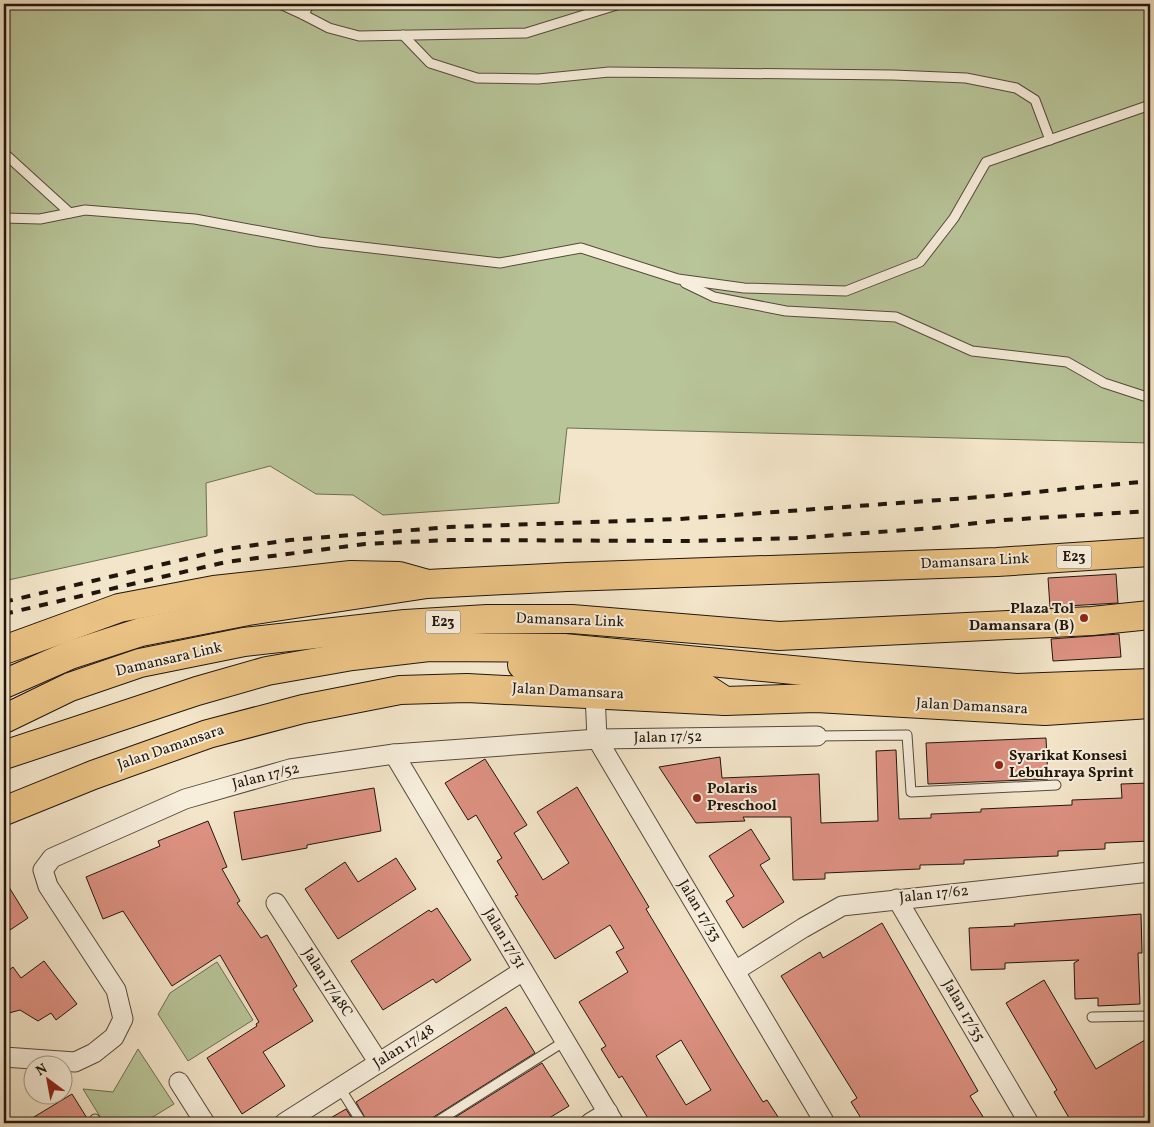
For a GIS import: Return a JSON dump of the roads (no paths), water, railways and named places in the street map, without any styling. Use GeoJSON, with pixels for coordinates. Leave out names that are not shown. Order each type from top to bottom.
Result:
{"type":"FeatureCollection","features":[{"type":"Feature","properties":{"kind":"main road","name":"Damansara Link"},"geometry":{"type":"LineString","coordinates":[[4,684],[70,654],[141,632],[248,611],[427,584],[567,577],[997,562],[1150,552]]}},
{"type":"Feature","properties":{"kind":"main road"},"geometry":{"type":"LineString","coordinates":[[4,650],[119,608],[214,590],[351,575],[399,576],[427,584]]}},
{"type":"Feature","properties":{"kind":"main road","name":"Damansara Link"},"geometry":{"type":"LineString","coordinates":[[4,719],[70,687],[140,663],[244,642],[405,624],[487,619],[572,619],[779,636],[1092,621],[1150,614]]}},
{"type":"Feature","properties":{"kind":"main road"},"geometry":{"type":"LineString","coordinates":[[4,755],[197,691],[268,672],[352,656],[429,647],[564,648],[854,676],[1017,688],[1150,683]]}},
{"type":"Feature","properties":{"kind":"main road"},"geometry":{"type":"LineString","coordinates":[[474,647],[486,658],[497,664],[560,668],[699,684],[725,701]]}},
{"type":"Feature","properties":{"kind":"main road","name":"Jalan Damansara"},"geometry":{"type":"LineString","coordinates":[[4,811],[93,775],[208,734],[303,709],[400,690],[467,688],[725,701],[816,698],[1045,711],[1150,704]]}},
{"type":"Feature","properties":{"kind":"street","name":"Jalan 17/33"},"geometry":{"type":"LineString","coordinates":[[595,693],[597,739],[825,1123]]}},
{"type":"Feature","properties":{"kind":"street","name":"Jalan 17/52"},"geometry":{"type":"LineString","coordinates":[[4,1057],[75,1062],[94,1053],[114,1037],[122,1019],[116,990],[48,886],[43,870],[52,858],[185,799],[290,769],[394,754],[597,739],[817,736]]}},
{"type":"Feature","properties":{"kind":"street","name":"Jalan 17/31"},"geometry":{"type":"LineString","coordinates":[[394,754],[611,1118]]}},
{"type":"Feature","properties":{"kind":"street","name":"Jalan 17/62"},"geometry":{"type":"LineString","coordinates":[[735,971],[842,906],[1150,872]]}},
{"type":"Feature","properties":{"kind":"street","name":"Jalan 17/35"},"geometry":{"type":"LineString","coordinates":[[897,899],[1029,1123]]}},
{"type":"Feature","properties":{"kind":"street","name":"Jalan 17/48C"},"geometry":{"type":"LineString","coordinates":[[276,903],[379,1063]]}},
{"type":"Feature","properties":{"kind":"street","name":"Jalan 17/48"},"geometry":{"type":"LineString","coordinates":[[284,1123],[523,971]]}},
{"type":"Feature","properties":{"kind":"street"},"geometry":{"type":"LineString","coordinates":[[180,1082],[205,1123]]}},
{"type":"Feature","properties":{"kind":"street"},"geometry":{"type":"LineString","coordinates":[[590,1123],[611,1118]]}},
{"type":"Feature","properties":{"kind":"lane"},"geometry":{"type":"LineString","coordinates":[[280,4],[329,28],[359,36],[526,33],[620,4]]}},
{"type":"Feature","properties":{"kind":"lane"},"geometry":{"type":"LineString","coordinates":[[304,15],[309,4]]}},
{"type":"Feature","properties":{"kind":"lane"},"geometry":{"type":"LineString","coordinates":[[403,34],[430,63],[477,78],[538,79],[609,72],[892,75],[966,78],[1016,88],[1034,100],[1050,140]]}},
{"type":"Feature","properties":{"kind":"lane"},"geometry":{"type":"LineString","coordinates":[[678,279],[744,288],[846,291],[920,262],[954,218],[986,162],[1150,106]]}},
{"type":"Feature","properties":{"kind":"lane"},"geometry":{"type":"LineString","coordinates":[[4,153],[70,213]]}},
{"type":"Feature","properties":{"kind":"lane"},"geometry":{"type":"LineString","coordinates":[[4,218],[40,219],[85,210],[195,219],[319,242],[500,263],[581,248],[678,279],[714,297],[786,311],[896,317],[972,351],[1067,362],[1104,383],[1150,398]]}},
{"type":"Feature","properties":{"kind":"lane"},"geometry":{"type":"LineString","coordinates":[[817,736],[907,735],[910,792],[1056,785]]}},
{"type":"Feature","properties":{"kind":"lane"},"geometry":{"type":"LineString","coordinates":[[1092,1017],[1150,1016]]}},
{"type":"Feature","properties":{"kind":"lane"},"geometry":{"type":"LineString","coordinates":[[435,1123],[565,1041]]}},
{"type":"Feature","properties":{"kind":"lane"},"geometry":{"type":"LineString","coordinates":[[340,1088],[362,1123]]}},
{"type":"Feature","properties":{"kind":"railway"},"geometry":{"type":"LineString","coordinates":[[4,602],[227,549],[290,540],[449,527],[679,519],[995,496],[1150,481]]}},
{"type":"Feature","properties":{"kind":"railway"},"geometry":{"type":"LineString","coordinates":[[4,614],[226,562],[365,544],[450,540],[688,541],[796,538],[934,528],[1004,520],[1150,511]]}},
{"type":"Feature","properties":{"kind":"place","name":"Plaza Tol Damansara (B)"},"geometry":{"type":"Point","coordinates":[1084,618]}},
{"type":"Feature","properties":{"kind":"place","name":"Syarikat Konsesi Lebuhraya Sprint"},"geometry":{"type":"Point","coordinates":[999,765]}},
{"type":"Feature","properties":{"kind":"place","name":"Polaris Preschool"},"geometry":{"type":"Point","coordinates":[697,798]}}]}
